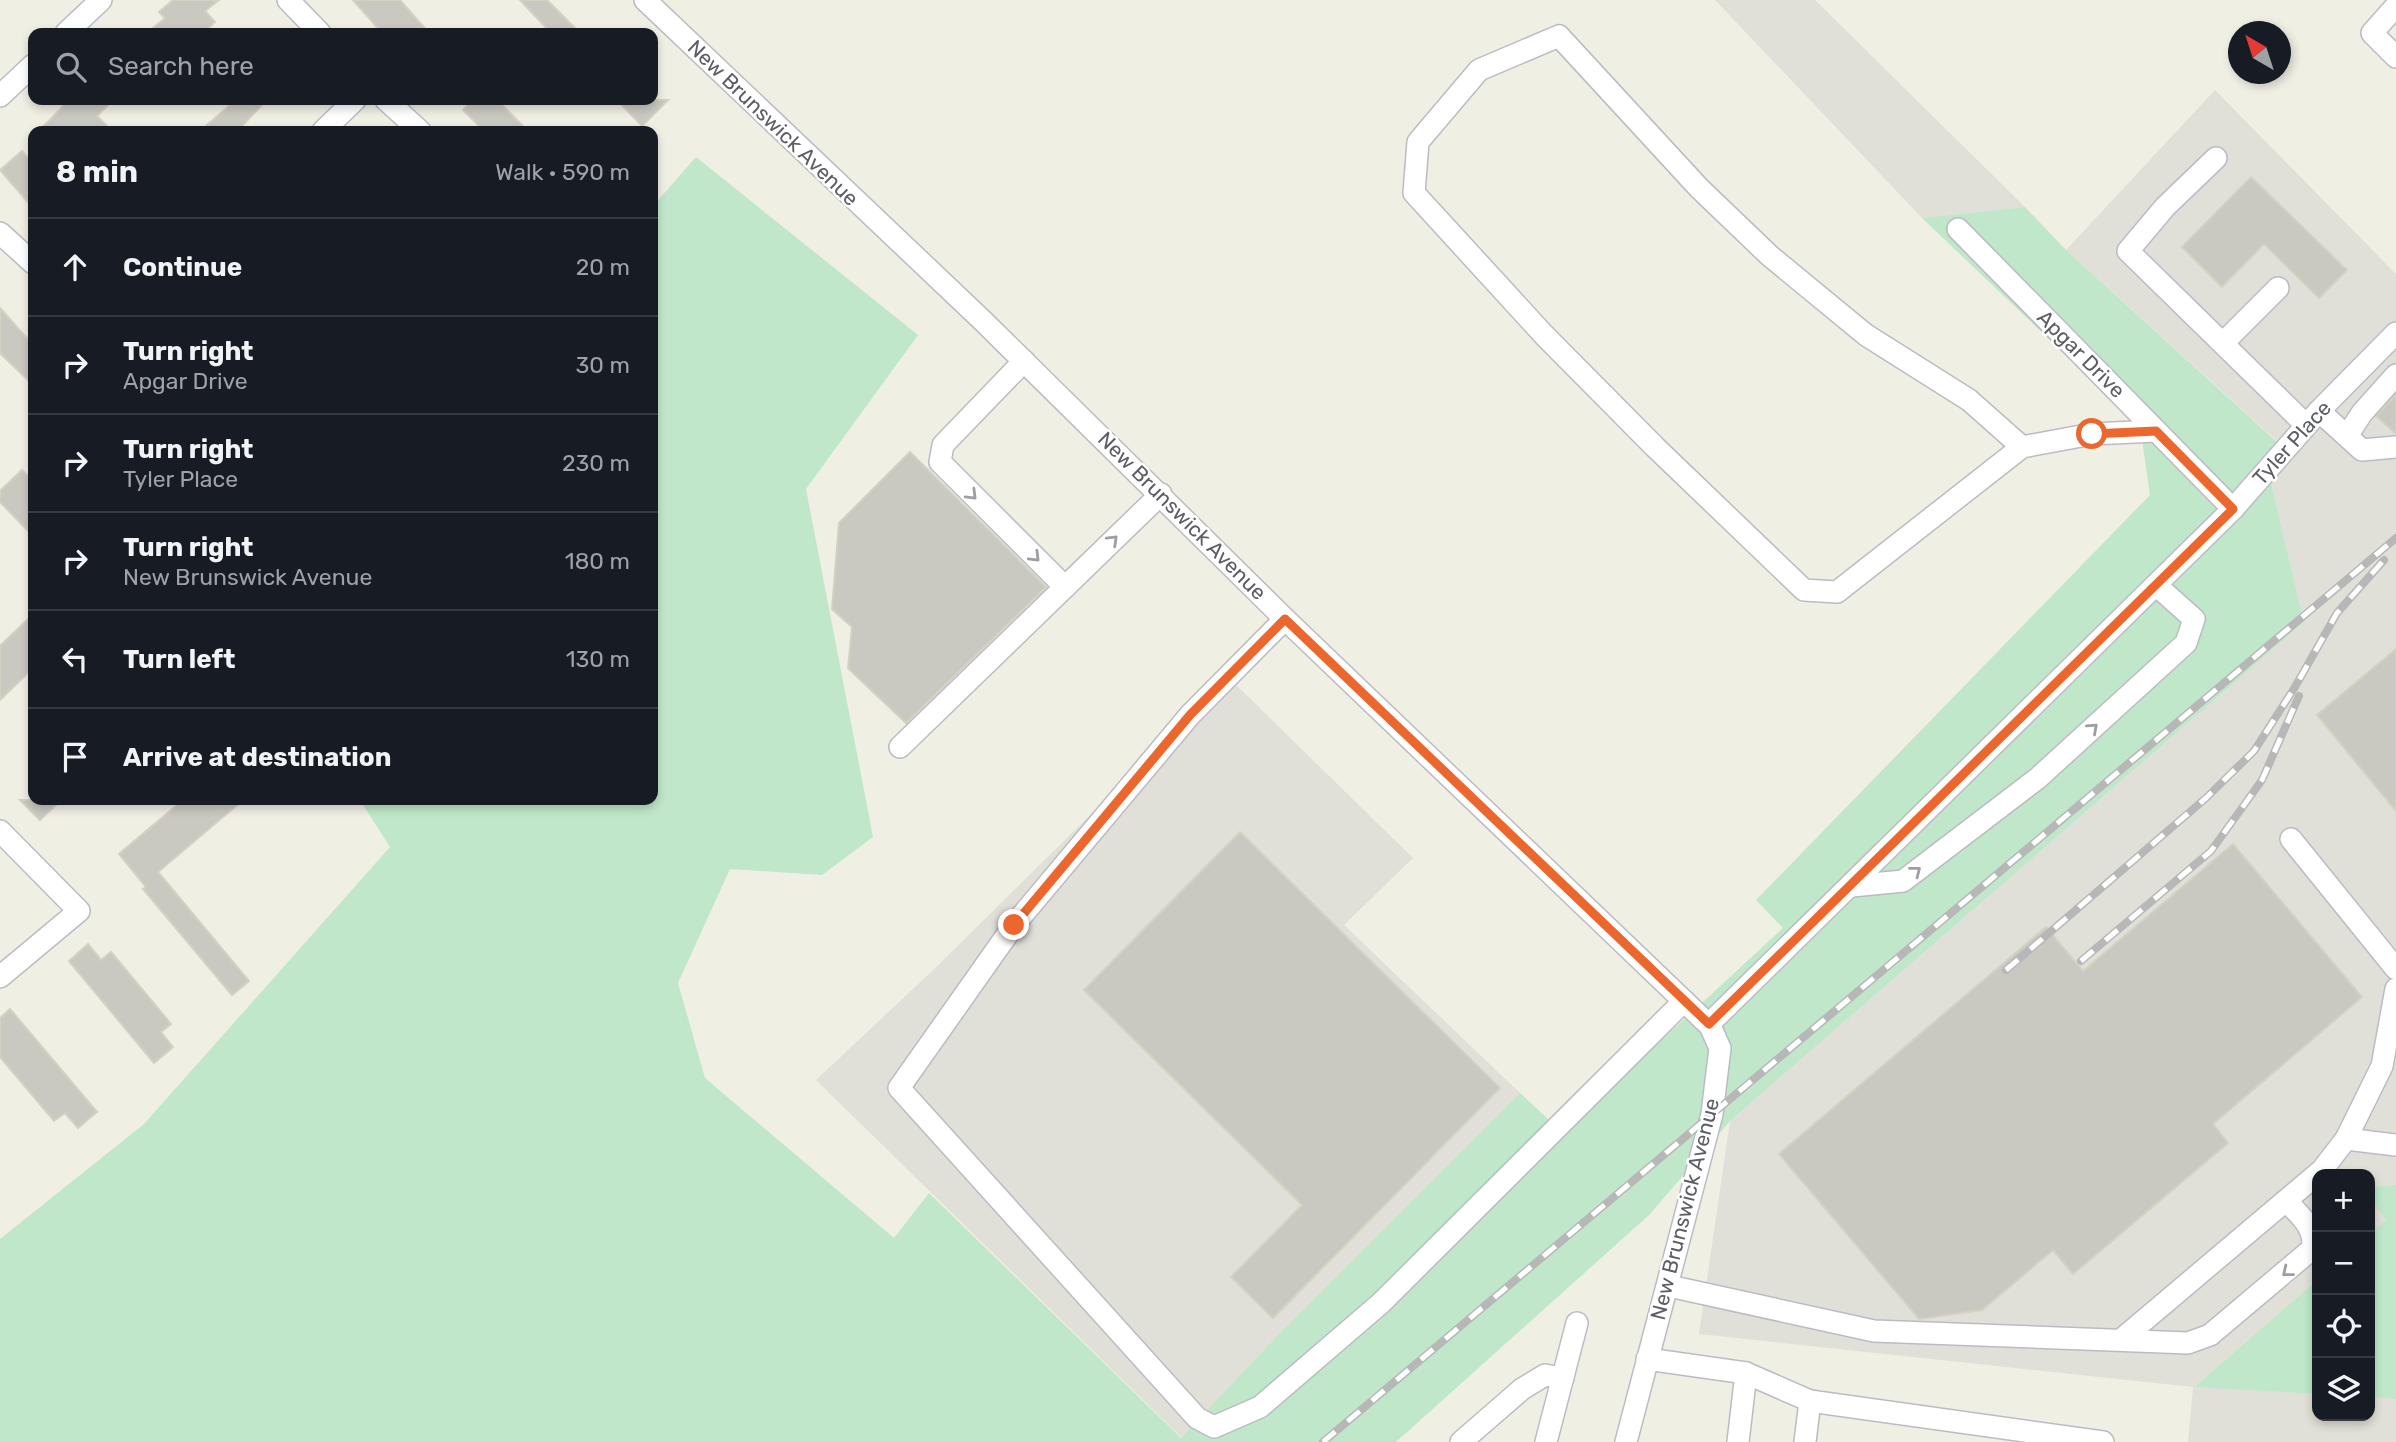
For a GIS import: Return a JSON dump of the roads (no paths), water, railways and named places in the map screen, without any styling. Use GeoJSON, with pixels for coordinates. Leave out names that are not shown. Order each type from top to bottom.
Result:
{"type":"FeatureCollection","features":[{"type":"Feature","properties":{"kind":"street"},"geometry":{"type":"LineString","coordinates":[[71,28],[102,0]]}},
{"type":"Feature","properties":{"kind":"street"},"geometry":{"type":"LineString","coordinates":[[288,0],[315,28]]}},
{"type":"Feature","properties":{"kind":"street","name":"New Brunswick Avenue"},"geometry":{"type":"LineString","coordinates":[[645,0],[1024,361],[1285,619],[1709,1024],[1720,1048],[1712,1114],[1626,1442]]}},
{"type":"Feature","properties":{"kind":"street"},"geometry":{"type":"LineString","coordinates":[[2396,6],[2372,33],[2396,57]]}},
{"type":"Feature","properties":{"kind":"street"},"geometry":{"type":"LineString","coordinates":[[2022,447],[1969,400],[1866,335],[1770,256],[1699,188],[1559,36],[1479,70],[1418,142],[1414,193],[1544,335],[1655,447],[1804,590],[1837,592],[2022,447],[2092,434],[2156,431]]}},
{"type":"Feature","properties":{"kind":"street"},"geometry":{"type":"LineString","coordinates":[[0,96],[28,70]]}},
{"type":"Feature","properties":{"kind":"street"},"geometry":{"type":"LineString","coordinates":[[328,126],[350,105]]}},
{"type":"Feature","properties":{"kind":"street"},"geometry":{"type":"LineString","coordinates":[[391,105],[415,126]]}},
{"type":"Feature","properties":{"kind":"street"},"geometry":{"type":"LineString","coordinates":[[2216,158],[2165,207],[2128,251],[2223,343],[2313,418],[2347,436],[2362,450],[2396,447]]}},
{"type":"Feature","properties":{"kind":"street","name":"Apgar Drive"},"geometry":{"type":"LineString","coordinates":[[1958,229],[2233,509]]}},
{"type":"Feature","properties":{"kind":"street"},"geometry":{"type":"LineString","coordinates":[[0,233],[28,258]]}},
{"type":"Feature","properties":{"kind":"street"},"geometry":{"type":"LineString","coordinates":[[2223,343],[2277,288]]}},
{"type":"Feature","properties":{"kind":"street","name":"Tyler Place"},"geometry":{"type":"LineString","coordinates":[[1709,1024],[2233,509],[2313,418],[2396,333]]}},
{"type":"Feature","properties":{"kind":"street"},"geometry":{"type":"LineString","coordinates":[[1024,361],[943,445],[940,462],[1065,587]]}},
{"type":"Feature","properties":{"kind":"street"},"geometry":{"type":"LineString","coordinates":[[2347,436],[2362,413],[2396,375]]}},
{"type":"Feature","properties":{"kind":"street"},"geometry":{"type":"LineString","coordinates":[[900,747],[1161,494]]}},
{"type":"Feature","properties":{"kind":"street"},"geometry":{"type":"LineString","coordinates":[[1852,886],[1903,881],[2038,778],[2186,643],[2194,619],[2156,584]]}},
{"type":"Feature","properties":{"kind":"street"},"geometry":{"type":"LineString","coordinates":[[1285,619],[1190,715],[1014,925],[899,1088],[1197,1418],[1214,1427],[1260,1407],[1381,1303],[1684,1001]]}},
{"type":"Feature","properties":{"kind":"street"},"geometry":{"type":"LineString","coordinates":[[0,831],[79,911],[0,977]]}},
{"type":"Feature","properties":{"kind":"street"},"geometry":{"type":"LineString","coordinates":[[2291,839],[2396,969]]}},
{"type":"Feature","properties":{"kind":"street"},"geometry":{"type":"LineString","coordinates":[[2122,1339],[2322,1170],[2346,1139],[2382,1066],[2396,989]]}},
{"type":"Feature","properties":{"kind":"street"},"geometry":{"type":"LineString","coordinates":[[2346,1139],[2396,1145]]}},
{"type":"Feature","properties":{"kind":"street"},"geometry":{"type":"LineString","coordinates":[[1669,1286],[1874,1331],[2199,1341],[2305,1257],[2314,1241],[2311,1230],[2286,1201]]}},
{"type":"Feature","properties":{"kind":"street"},"geometry":{"type":"LineString","coordinates":[[1546,1442],[1577,1323]]}},
{"type":"Feature","properties":{"kind":"street"},"geometry":{"type":"LineString","coordinates":[[1647,1359],[1746,1373],[1810,1401],[1996,1435],[2103,1442]]}},
{"type":"Feature","properties":{"kind":"street"},"geometry":{"type":"LineString","coordinates":[[1738,1442],[1746,1373]]}},
{"type":"Feature","properties":{"kind":"street"},"geometry":{"type":"LineString","coordinates":[[1461,1442],[1522,1389],[1545,1374],[1563,1378]]}},
{"type":"Feature","properties":{"kind":"street"},"geometry":{"type":"LineString","coordinates":[[1805,1442],[1810,1401]]}},
{"type":"Feature","properties":{"kind":"railway"},"geometry":{"type":"LineString","coordinates":[[1323,1442],[2396,538]]}},
{"type":"Feature","properties":{"kind":"railway"},"geometry":{"type":"LineString","coordinates":[[2006,970],[2206,798],[2254,751],[2295,687],[2337,613],[2384,560]]}},
{"type":"Feature","properties":{"kind":"railway"},"geometry":{"type":"LineString","coordinates":[[2081,961],[2211,851],[2262,780],[2299,696]]}}]}
